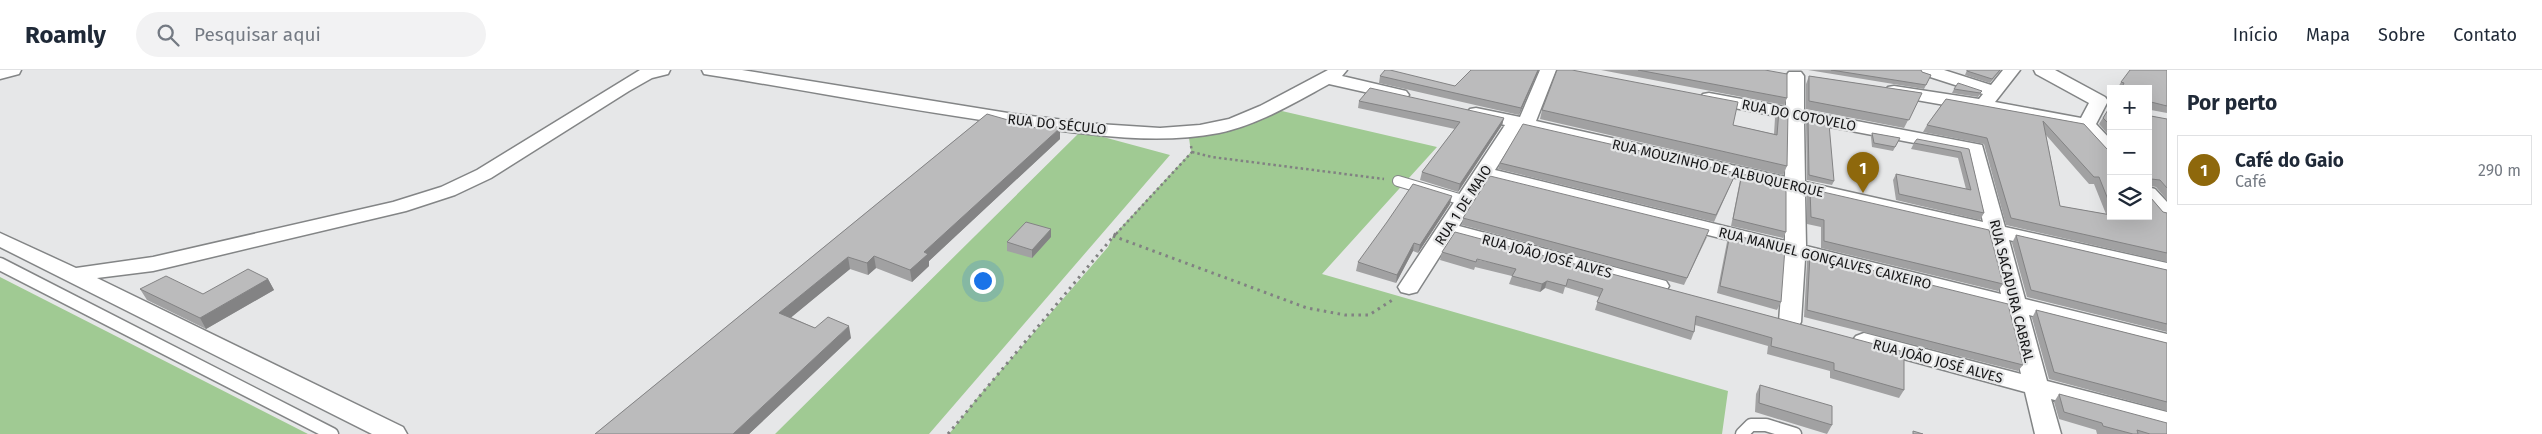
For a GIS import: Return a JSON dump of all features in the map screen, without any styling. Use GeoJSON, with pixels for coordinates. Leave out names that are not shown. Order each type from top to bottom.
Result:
{"type":"FeatureCollection","features":[{"type":"Feature","properties":{"kind":"street"},"geometry":{"type":"LineString","coordinates":[[0,74],[13,70]]}},
{"type":"Feature","properties":{"kind":"street"},"geometry":{"type":"LineString","coordinates":[[74,275],[153,264],[399,207],[448,191],[484,174],[623,87],[646,74],[662,70]]}},
{"type":"Feature","properties":{"kind":"street","name":"RUA DO SÉCULO"},"geometry":{"type":"LineString","coordinates":[[710,70],[983,116],[1102,130],[1169,133],[1219,127],[1258,114],[1335,74]]}},
{"type":"Feature","properties":{"kind":"street","name":"RUA 1 DE MAIO"},"geometry":{"type":"LineString","coordinates":[[1409,287],[1484,173],[1521,123],[1548,70]]}},
{"type":"Feature","properties":{"kind":"street"},"geometry":{"type":"LineString","coordinates":[[1927,70],[1988,98],[2087,125],[2107,147]]}},
{"type":"Feature","properties":{"kind":"street"},"geometry":{"type":"LineString","coordinates":[[1988,98],[2012,70]]}},
{"type":"Feature","properties":{"kind":"street"},"geometry":{"type":"LineString","coordinates":[[2042,70],[2105,103],[2087,125]]}},
{"type":"Feature","properties":{"kind":"street"},"geometry":{"type":"LineString","coordinates":[[1335,74],[1422,100]]}},
{"type":"Feature","properties":{"kind":"street"},"geometry":{"type":"LineString","coordinates":[[1790,322],[1795,250],[1797,114],[1787,74],[1815,79]]}},
{"type":"Feature","properties":{"kind":"street"},"geometry":{"type":"LineString","coordinates":[[1874,88],[1988,98]]}},
{"type":"Feature","properties":{"kind":"street","name":"RUA DO COTOVELO"},"geometry":{"type":"LineString","coordinates":[[1690,94],[1975,149]]}},
{"type":"Feature","properties":{"kind":"street","name":"RUA MOUZINHO DE ALBUQUERQUE"},"geometry":{"type":"LineString","coordinates":[[1460,109],[2167,270]]}},
{"type":"Feature","properties":{"kind":"street","name":"RUA SACADURA CABRAL"},"geometry":{"type":"LineString","coordinates":[[1975,149],[2048,434]]}},
{"type":"Feature","properties":{"kind":"street","name":"RUA MANUEL GONÇALVES CAIXEIRO"},"geometry":{"type":"LineString","coordinates":[[1484,173],[2167,342]]}},
{"type":"Feature","properties":{"kind":"street"},"geometry":{"type":"LineString","coordinates":[[2152,197],[2167,214]]}},
{"type":"Feature","properties":{"kind":"street","name":"RUA JOÃO JOSÉ ALVES"},"geometry":{"type":"LineString","coordinates":[[1448,229],[1676,291]]}},
{"type":"Feature","properties":{"kind":"street"},"geometry":{"type":"LineString","coordinates":[[0,239],[394,434]]}},
{"type":"Feature","properties":{"kind":"street"},"geometry":{"type":"LineString","coordinates":[[120,298],[132,278],[153,264]]}},
{"type":"Feature","properties":{"kind":"street","name":"RUA JOÃO JOSÉ ALVES"},"geometry":{"type":"LineString","coordinates":[[1847,337],[2167,421]]}},
{"type":"Feature","properties":{"kind":"lane"},"geometry":{"type":"LineString","coordinates":[[1398,181],[1466,201]]}},
{"type":"Feature","properties":{"kind":"lane"},"geometry":{"type":"LineString","coordinates":[[0,264],[332,434]]}},
{"type":"Feature","properties":{"kind":"lane"},"geometry":{"type":"LineString","coordinates":[[1742,434],[1751,425],[1766,426],[1795,434]]}},
{"type":"Feature","properties":{"kind":"path"},"geometry":{"type":"LineString","coordinates":[[1188,131],[1192,152]]}},
{"type":"Feature","properties":{"kind":"path"},"geometry":{"type":"LineString","coordinates":[[1192,152],[1212,157],[1256,161],[1398,181]]}},
{"type":"Feature","properties":{"kind":"path"},"geometry":{"type":"LineString","coordinates":[[948,434],[1113,236],[1192,152]]}},
{"type":"Feature","properties":{"kind":"path"},"geometry":{"type":"LineString","coordinates":[[1113,236],[1307,308],[1345,315],[1369,314],[1386,306],[1409,287]]}},
{"type":"Feature","properties":{"kind":"green space"},"geometry":{"type":"Polygon","coordinates":[[[1269,108],[1437,147],[1322,274],[1728,391],[1722,434],[949,434],[978,397],[1108,247],[1113,236],[1191,152],[1188,131],[1269,108]]]}},
{"type":"Feature","properties":{"kind":"green space"},"geometry":{"type":"Polygon","coordinates":[[[1081,131],[1170,155],[929,434],[775,434],[1081,131]]]}},
{"type":"Feature","properties":{"kind":"green space"},"geometry":{"type":"Polygon","coordinates":[[[0,277],[308,434],[0,434],[0,277]]]}},
{"type":"Feature","properties":{"kind":"building"},"geometry":{"type":"Polygon","coordinates":[[[1385,70],[1455,86],[1471,70],[1538,70],[1521,108],[1380,76],[1385,70]]]}},
{"type":"Feature","properties":{"kind":"building"},"geometry":{"type":"Polygon","coordinates":[[[1557,70],[1572,70],[1738,102],[1733,125],[1777,135],[1779,110],[1788,111],[1787,166],[1542,110],[1557,70]]]}},
{"type":"Feature","properties":{"kind":"building"},"geometry":{"type":"Polygon","coordinates":[[[1638,70],[1765,70],[1787,74],[1787,98],[1638,70]]]}},
{"type":"Feature","properties":{"kind":"building"},"geometry":{"type":"Polygon","coordinates":[[[1831,70],[1921,70],[1931,75],[1926,85],[1831,70]]]}},
{"type":"Feature","properties":{"kind":"building"},"geometry":{"type":"Polygon","coordinates":[[[1967,70],[2000,70],[1992,79],[1967,70]]]}},
{"type":"Feature","properties":{"kind":"building"},"geometry":{"type":"Polygon","coordinates":[[[2130,70],[2167,70],[2167,106],[2152,102],[2152,85],[2123,85],[2124,83],[2121,82],[2130,70]]]}},
{"type":"Feature","properties":{"kind":"building"},"geometry":{"type":"Polygon","coordinates":[[[1809,76],[1922,93],[1909,120],[1809,101],[1809,76]]]}},
{"type":"Feature","properties":{"kind":"building"},"geometry":{"type":"Polygon","coordinates":[[[1958,83],[1982,91],[1980,93],[1954,89],[1958,83]]]}},
{"type":"Feature","properties":{"kind":"building"},"geometry":{"type":"Polygon","coordinates":[[[1370,88],[1504,118],[1460,184],[1422,172],[1460,122],[1359,101],[1370,88]]]}},
{"type":"Feature","properties":{"kind":"building"},"geometry":{"type":"Polygon","coordinates":[[[1946,99],[2084,124],[2107,149],[2107,197],[2099,177],[2094,177],[2043,121],[2060,206],[2107,214],[2107,220],[2152,220],[2152,199],[2163,212],[2167,213],[2167,253],[2011,218],[1987,138],[1927,125],[1946,99]]]}},
{"type":"Feature","properties":{"kind":"building"},"geometry":{"type":"Polygon","coordinates":[[[2107,112],[2107,122],[2103,118],[2107,112]]]}},
{"type":"Feature","properties":{"kind":"building"},"geometry":{"type":"Polygon","coordinates":[[[987,114],[1036,128],[1041,123],[1060,128],[924,252],[928,254],[910,270],[874,256],[867,263],[848,257],[779,313],[815,328],[828,317],[849,326],[733,434],[595,434],[987,114]]]}},
{"type":"Feature","properties":{"kind":"building"},"geometry":{"type":"Polygon","coordinates":[[[2152,116],[2167,119],[2167,188],[2160,180],[2152,179],[2152,116]]]}},
{"type":"Feature","properties":{"kind":"building"},"geometry":{"type":"Polygon","coordinates":[[[1808,120],[1829,124],[1834,181],[1809,175],[1808,120]]]}},
{"type":"Feature","properties":{"kind":"building"},"geometry":{"type":"Polygon","coordinates":[[[1523,124],[1736,173],[1716,215],[1500,163],[1523,124]]]}},
{"type":"Feature","properties":{"kind":"building"},"geometry":{"type":"Polygon","coordinates":[[[1872,133],[1900,138],[1895,147],[1874,143],[1872,133]]]}},
{"type":"Feature","properties":{"kind":"building"},"geometry":{"type":"Polygon","coordinates":[[[1917,139],[1969,149],[1984,213],[1899,194],[1896,174],[1971,190],[1961,152],[1914,143],[1917,139]]]}},
{"type":"Feature","properties":{"kind":"building"},"geometry":{"type":"Polygon","coordinates":[[[1742,174],[1786,184],[1786,232],[1733,219],[1742,174]]]}},
{"type":"Feature","properties":{"kind":"building"},"geometry":{"type":"Polygon","coordinates":[[[1490,176],[1709,230],[1687,278],[1463,218],[1490,176]]]}},
{"type":"Feature","properties":{"kind":"building"},"geometry":{"type":"Polygon","coordinates":[[[1413,184],[1452,196],[1420,245],[1414,243],[1397,275],[1358,262],[1387,222],[1413,184]]]}},
{"type":"Feature","properties":{"kind":"building"},"geometry":{"type":"Polygon","coordinates":[[[1810,189],[1989,230],[2003,284],[1824,241],[1824,220],[1811,217],[1810,189]]]}},
{"type":"Feature","properties":{"kind":"building"},"geometry":{"type":"Polygon","coordinates":[[[1026,222],[1051,229],[1032,250],[1007,242],[1026,222]]]}},
{"type":"Feature","properties":{"kind":"building"},"geometry":{"type":"Polygon","coordinates":[[[1455,232],[1904,352],[1904,390],[1834,370],[1834,363],[1771,346],[1772,338],[1696,316],[1694,332],[1597,302],[1603,289],[1568,279],[1566,286],[1547,281],[1542,284],[1512,276],[1516,269],[1477,259],[1476,262],[1442,252],[1455,232]]]}},
{"type":"Feature","properties":{"kind":"building"},"geometry":{"type":"Polygon","coordinates":[[[1730,234],[1785,248],[1781,302],[1720,286],[1730,234]]]}},
{"type":"Feature","properties":{"kind":"building"},"geometry":{"type":"Polygon","coordinates":[[[2016,235],[2167,270],[2167,324],[2031,290],[2016,235]]]}},
{"type":"Feature","properties":{"kind":"building"},"geometry":{"type":"Polygon","coordinates":[[[1810,255],[2008,304],[2023,365],[1807,310],[1810,255]]]}},
{"type":"Feature","properties":{"kind":"building"},"geometry":{"type":"Polygon","coordinates":[[[248,269],[268,279],[200,318],[140,289],[166,276],[203,294],[248,269]]]}},
{"type":"Feature","properties":{"kind":"building"},"geometry":{"type":"Polygon","coordinates":[[[2036,310],[2167,343],[2167,402],[2054,372],[2036,310]]]}},
{"type":"Feature","properties":{"kind":"building"},"geometry":{"type":"Polygon","coordinates":[[[1760,385],[1832,406],[1832,425],[1759,403],[1760,385]]]}},
{"type":"Feature","properties":{"kind":"building"},"geometry":{"type":"Polygon","coordinates":[[[2059,394],[2167,423],[2167,434],[2150,434],[2137,430],[2138,434],[2133,434],[2064,412],[2059,394]]]}},
{"type":"Feature","properties":{"kind":"place","name":"Café do Gaio"},"geometry":{"type":"Point","coordinates":[1863,193]}}]}
